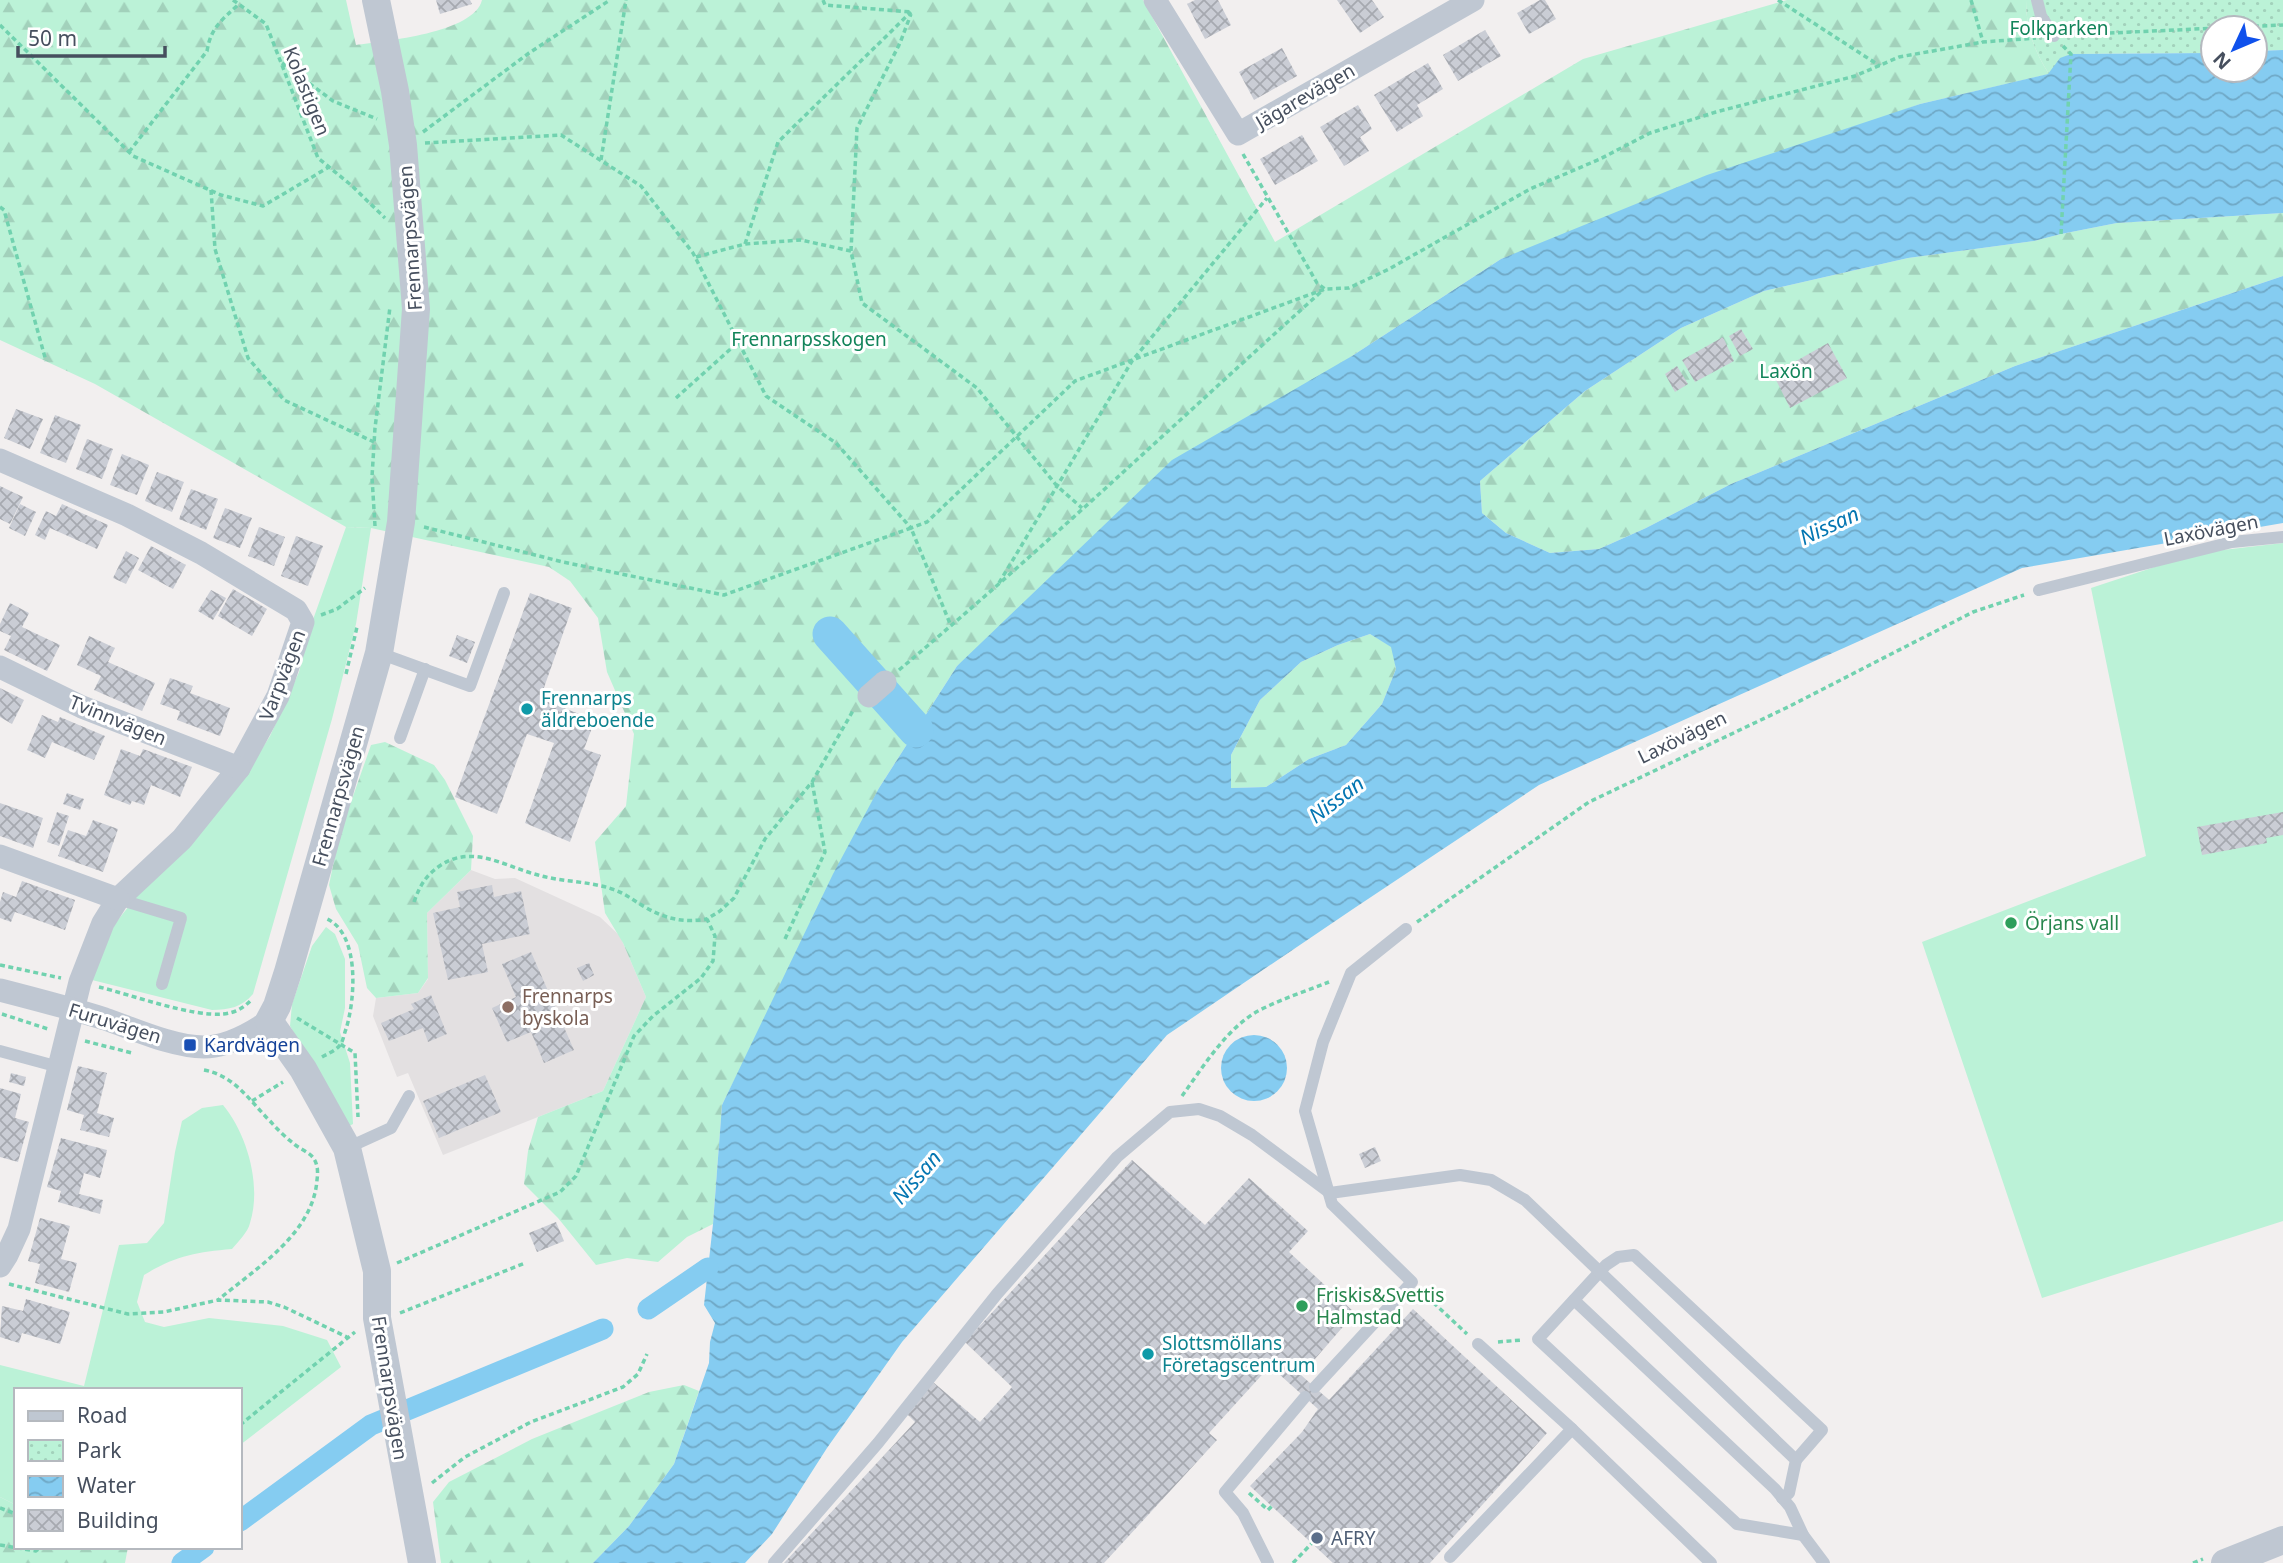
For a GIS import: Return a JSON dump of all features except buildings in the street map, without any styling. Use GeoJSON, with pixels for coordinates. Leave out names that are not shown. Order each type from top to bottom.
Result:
{"type":"FeatureCollection","features":[{"type":"Feature","properties":{"kind":"street","name":"Frennarpsvägen"},"geometry":{"type":"LineString","coordinates":[[376,0],[403,145],[416,309],[401,522],[379,653],[305,913],[277,1006],[269,1021],[303,1069],[347,1148],[377,1271],[377,1318],[422,1563]]}},
{"type":"Feature","properties":{"kind":"street","name":"Jägarevägen"},"geometry":{"type":"LineString","coordinates":[[1155,0],[1238,134],[1459,3]]}},
{"type":"Feature","properties":{"kind":"street","name":"Varpvägen"},"geometry":{"type":"LineString","coordinates":[[0,460],[127,516],[201,553],[296,610],[303,622],[278,696],[239,768],[182,839],[118,899],[103,923],[90,952],[74,1010]]}},
{"type":"Feature","properties":{"kind":"street","name":"Tvinnvägen"},"geometry":{"type":"LineString","coordinates":[[0,667],[82,707],[239,768]]}},
{"type":"Feature","properties":{"kind":"street"},"geometry":{"type":"LineString","coordinates":[[0,856],[118,899]]}},
{"type":"Feature","properties":{"kind":"street","name":"Furuvägen"},"geometry":{"type":"LineString","coordinates":[[0,990],[157,1037],[202,1047],[250,1034],[269,1021]]}},
{"type":"Feature","properties":{"kind":"street"},"geometry":{"type":"LineString","coordinates":[[0,1266],[19,1229],[74,1010]]}},
{"type":"Feature","properties":{"kind":"street"},"geometry":{"type":"LineString","coordinates":[[2225,1563],[2283,1540]]}},
{"type":"Feature","properties":{"kind":"lane"},"geometry":{"type":"LineString","coordinates":[[2037,0],[2041,16],[2054,36]]}},
{"type":"Feature","properties":{"kind":"lane","name":"Laxövägen"},"geometry":{"type":"LineString","coordinates":[[2039,590],[2232,542],[2283,537]]}},
{"type":"Feature","properties":{"kind":"lane"},"geometry":{"type":"LineString","coordinates":[[379,653],[470,686],[504,593]]}},
{"type":"Feature","properties":{"kind":"lane"},"geometry":{"type":"LineString","coordinates":[[400,738],[425,669]]}},
{"type":"Feature","properties":{"kind":"lane"},"geometry":{"type":"LineString","coordinates":[[118,899],[181,918],[162,985]]}},
{"type":"Feature","properties":{"kind":"lane"},"geometry":{"type":"LineString","coordinates":[[1315,1387],[1412,1282],[1332,1203],[1305,1111],[1324,1042],[1351,973],[1406,929]]}},
{"type":"Feature","properties":{"kind":"lane"},"geometry":{"type":"LineString","coordinates":[[0,1051],[59,1067]]}},
{"type":"Feature","properties":{"kind":"lane"},"geometry":{"type":"LineString","coordinates":[[347,1148],[391,1128],[410,1096]]}},
{"type":"Feature","properties":{"kind":"lane"},"geometry":{"type":"LineString","coordinates":[[774,1563],[878,1443],[997,1294],[1116,1157],[1170,1112],[1199,1109],[1220,1116],[1252,1135],[1330,1193],[1460,1175],[1491,1181],[1525,1200],[1796,1460]]}},
{"type":"Feature","properties":{"kind":"lane"},"geometry":{"type":"LineString","coordinates":[[1782,1498],[1789,1493],[1796,1460],[1822,1430],[1634,1255],[1618,1257],[1606,1265],[1538,1339],[1737,1524],[1803,1535]]}},
{"type":"Feature","properties":{"kind":"lane"},"geometry":{"type":"LineString","coordinates":[[1574,1300],[1775,1489],[1790,1507],[1803,1535],[1824,1563]]}},
{"type":"Feature","properties":{"kind":"lane"},"geometry":{"type":"LineString","coordinates":[[1478,1344],[1572,1429],[1711,1563]]}},
{"type":"Feature","properties":{"kind":"lane"},"geometry":{"type":"LineString","coordinates":[[1268,1563],[1243,1513],[1225,1492],[1306,1397]]}},
{"type":"Feature","properties":{"kind":"lane"},"geometry":{"type":"LineString","coordinates":[[1450,1557],[1572,1429]]}},
{"type":"Feature","properties":{"kind":"path","name":"Kolastigen"},"geometry":{"type":"LineString","coordinates":[[233,0],[266,24],[318,158],[388,222]]}},
{"type":"Feature","properties":{"kind":"path"},"geometry":{"type":"LineString","coordinates":[[403,145],[421,142],[421,133],[528,53],[610,0]]}},
{"type":"Feature","properties":{"kind":"path"},"geometry":{"type":"LineString","coordinates":[[601,160],[626,0]]}},
{"type":"Feature","properties":{"kind":"path"},"geometry":{"type":"LineString","coordinates":[[823,0],[825,5],[911,12]]}},
{"type":"Feature","properties":{"kind":"path"},"geometry":{"type":"LineString","coordinates":[[1778,0],[1880,66]]}},
{"type":"Feature","properties":{"kind":"path"},"geometry":{"type":"LineString","coordinates":[[1971,0],[1983,42]]}},
{"type":"Feature","properties":{"kind":"path"},"geometry":{"type":"LineString","coordinates":[[130,152],[207,51],[209,37],[215,27],[239,4]]}},
{"type":"Feature","properties":{"kind":"path"},"geometry":{"type":"LineString","coordinates":[[745,244],[778,142],[911,12]]}},
{"type":"Feature","properties":{"kind":"path"},"geometry":{"type":"LineString","coordinates":[[911,12],[900,43],[857,128],[851,251],[862,303],[976,388],[1057,486],[1082,508]]}},
{"type":"Feature","properties":{"kind":"path"},"geometry":{"type":"LineString","coordinates":[[0,25],[133,156],[221,195],[263,206],[329,167]]}},
{"type":"Feature","properties":{"kind":"path"},"geometry":{"type":"LineString","coordinates":[[401,522],[563,562],[724,596],[927,522],[1075,382],[1325,289],[1349,288],[1389,269],[1530,189],[1600,159],[1650,133],[1716,112],[1855,76],[1899,57],[1983,42],[2283,25]]}},
{"type":"Feature","properties":{"kind":"path"},"geometry":{"type":"LineString","coordinates":[[2054,36],[2071,54],[2061,234]]}},
{"type":"Feature","properties":{"kind":"path"},"geometry":{"type":"LineString","coordinates":[[280,62],[333,101],[379,119]]}},
{"type":"Feature","properties":{"kind":"path"},"geometry":{"type":"LineString","coordinates":[[1238,134],[1241,150],[1267,198],[1317,283],[1325,289]]}},
{"type":"Feature","properties":{"kind":"path"},"geometry":{"type":"LineString","coordinates":[[403,145],[561,135],[640,186],[694,253],[766,396],[836,443],[911,528],[951,626]]}},
{"type":"Feature","properties":{"kind":"path"},"geometry":{"type":"LineString","coordinates":[[211,190],[215,249],[248,358],[284,400],[374,442]]}},
{"type":"Feature","properties":{"kind":"path"},"geometry":{"type":"LineString","coordinates":[[996,588],[1132,361],[1267,198]]}},
{"type":"Feature","properties":{"kind":"path"},"geometry":{"type":"LineString","coordinates":[[0,207],[4,210],[46,361]]}},
{"type":"Feature","properties":{"kind":"path"},"geometry":{"type":"LineString","coordinates":[[696,257],[745,244],[801,240],[851,251]]}},
{"type":"Feature","properties":{"kind":"path"},"geometry":{"type":"LineString","coordinates":[[414,902],[421,883],[431,871],[452,858],[471,855],[493,859],[539,876],[611,888],[667,918],[688,922],[707,919],[720,911],[734,898],[765,839],[812,782],[852,710],[996,588],[1325,289]]}},
{"type":"Feature","properties":{"kind":"path"},"geometry":{"type":"LineString","coordinates":[[676,398],[735,345]]}},
{"type":"Feature","properties":{"kind":"path"},"geometry":{"type":"LineString","coordinates":[[303,622],[337,609],[365,588]]}},
{"type":"Feature","properties":{"kind":"path","name":"Laxövägen"},"geometry":{"type":"LineString","coordinates":[[1406,929],[1589,802],[1790,706],[1973,612],[2039,590]]}},
{"type":"Feature","properties":{"kind":"path"},"geometry":{"type":"LineString","coordinates":[[785,939],[825,852],[812,782]]}},
{"type":"Feature","properties":{"kind":"path"},"geometry":{"type":"LineString","coordinates":[[252,1101],[341,1045],[350,1016],[353,997],[352,962],[340,930],[330,920],[305,913]]}},
{"type":"Feature","properties":{"kind":"path"},"geometry":{"type":"LineString","coordinates":[[377,1271],[560,1192],[568,1186],[576,1176],[634,1036],[653,1016],[701,978],[713,961],[715,936],[707,919]]}},
{"type":"Feature","properties":{"kind":"path"},"geometry":{"type":"LineString","coordinates":[[1170,1112],[1214,1053],[1239,1026],[1257,1012],[1351,973]]}},
{"type":"Feature","properties":{"kind":"path"},"geometry":{"type":"LineString","coordinates":[[0,1014],[134,1054]]}},
{"type":"Feature","properties":{"kind":"path"},"geometry":{"type":"LineString","coordinates":[[203,1069],[234,1082],[292,1142],[315,1160],[317,1183],[309,1208],[291,1236],[267,1260],[218,1300]]}},
{"type":"Feature","properties":{"kind":"path"},"geometry":{"type":"LineString","coordinates":[[242,1423],[347,1337],[377,1318],[404,1313],[525,1263]]}},
{"type":"Feature","properties":{"kind":"path"},"geometry":{"type":"LineString","coordinates":[[0,1281],[128,1314],[164,1312],[218,1300],[268,1302],[347,1337]]}},
{"type":"Feature","properties":{"kind":"path"},"geometry":{"type":"LineString","coordinates":[[1412,1282],[1450,1317]]}},
{"type":"Feature","properties":{"kind":"path"},"geometry":{"type":"LineString","coordinates":[[409,1494],[433,1481],[465,1457],[531,1422],[622,1387],[638,1374],[647,1354]]}},
{"type":"Feature","properties":{"kind":"path"},"geometry":{"type":"LineString","coordinates":[[1293,1563],[1312,1543]]}},
{"type":"Feature","properties":{"kind":"shaded area","name":"Frennarps byskola"},"geometry":{"type":"Polygon","coordinates":[[[471,870],[495,879],[515,878],[600,917],[620,936],[646,997],[603,1091],[443,1155],[408,1073],[397,1077],[373,1016],[376,998],[418,993],[428,979],[427,913],[471,870]]]}},
{"type":"Feature","properties":{"kind":"green space","name":"Frennarpsskogen"},"geometry":{"type":"Polygon","coordinates":[[[0,0],[346,0],[356,45],[407,38],[446,28],[475,11],[482,0],[1143,0],[1275,242],[1583,59],[1787,0],[2026,0],[2032,39],[2049,74],[1920,104],[1501,259],[1352,356],[957,666],[879,788],[722,1105],[713,1224],[687,1237],[658,1262],[627,1258],[596,1265],[558,1218],[524,1184],[528,1151],[538,1117],[603,1091],[646,997],[623,943],[605,913],[595,842],[626,806],[634,734],[607,672],[598,618],[570,581],[549,567],[371,528],[346,527],[95,384],[0,340],[0,0]]]}},
{"type":"Feature","properties":{"kind":"green space","name":"Folkparken"},"geometry":{"type":"Polygon","coordinates":[[[2026,0],[2283,0],[2283,50],[2269,50],[2269,14],[2199,14],[2199,53],[2071,54],[2060,59],[2049,74],[2039,57],[2027,20],[2026,0]]]}},
{"type":"Feature","properties":{"kind":"green space","name":"Laxön"},"geometry":{"type":"Polygon","coordinates":[[[2283,213],[2283,276],[2015,366],[1731,484],[1599,549],[1550,553],[1506,533],[1482,513],[1480,481],[1585,391],[1681,328],[1764,291],[1908,258],[2034,241],[2117,223],[2283,213]]]}},
{"type":"Feature","properties":{"kind":"green space"},"geometry":{"type":"Polygon","coordinates":[[[346,527],[371,528],[356,624],[332,719],[253,994],[235,1007],[212,1010],[92,980],[114,925],[140,892],[238,786],[270,736],[299,672],[310,628],[346,527]]]}},
{"type":"Feature","properties":{"kind":"green space"},"geometry":{"type":"Polygon","coordinates":[[[2283,543],[2283,1221],[2042,1298],[1922,942],[2146,856],[2091,588],[2197,553],[2283,543]]]}},
{"type":"Feature","properties":{"kind":"green space"},"geometry":{"type":"Polygon","coordinates":[[[1370,634],[1392,647],[1396,669],[1382,704],[1346,745],[1309,759],[1266,787],[1231,788],[1231,755],[1260,700],[1301,662],[1370,634]]]}},
{"type":"Feature","properties":{"kind":"green space"},"geometry":{"type":"Polygon","coordinates":[[[385,742],[434,765],[445,780],[473,836],[471,870],[427,913],[428,978],[418,993],[376,998],[367,988],[358,945],[336,909],[329,885],[339,836],[371,745],[385,742]]]}},
{"type":"Feature","properties":{"kind":"green space"},"geometry":{"type":"Polygon","coordinates":[[[326,927],[335,934],[345,959],[345,1008],[340,1032],[350,1063],[353,1124],[347,1127],[290,1026],[292,1004],[312,946],[326,927]]]}},
{"type":"Feature","properties":{"kind":"green space"},"geometry":{"type":"Polygon","coordinates":[[[223,1105],[232,1117],[245,1145],[254,1193],[249,1226],[232,1249],[186,1256],[144,1275],[137,1302],[145,1322],[164,1327],[209,1318],[283,1326],[327,1340],[341,1367],[242,1443],[242,1388],[14,1388],[14,1504],[0,1497],[0,1365],[84,1386],[119,1245],[147,1243],[164,1223],[182,1121],[202,1108],[223,1105]]]}},
{"type":"Feature","properties":{"kind":"green space"},"geometry":{"type":"Polygon","coordinates":[[[684,1385],[699,1391],[674,1464],[629,1526],[593,1563],[441,1563],[433,1502],[449,1482],[532,1439],[649,1392],[684,1385]]]}},
{"type":"Feature","properties":{"kind":"green space"},"geometry":{"type":"Polygon","coordinates":[[[0,1497],[14,1504],[14,1549],[128,1549],[125,1563],[0,1563],[0,1497]]]}},
{"type":"Feature","properties":{"kind":"water","name":"Nissan"},"geometry":{"type":"Polygon","coordinates":[[[2269,50],[2283,50],[2283,213],[2117,223],[2034,241],[1908,258],[1764,291],[1681,328],[1585,391],[1480,481],[1482,513],[1506,533],[1550,553],[1599,549],[1731,484],[2015,366],[2283,276],[2283,523],[2022,568],[1539,785],[1167,1035],[902,1342],[827,1448],[772,1534],[745,1563],[593,1563],[629,1526],[674,1464],[709,1363],[710,1342],[715,1323],[704,1305],[722,1105],[833,874],[879,788],[957,666],[1172,460],[1352,356],[1501,259],[1707,175],[1920,104],[2048,74],[2060,58],[2071,54],[2199,53],[2199,84],[2269,84],[2269,50]],[[1370,634],[1301,662],[1260,700],[1231,755],[1231,788],[1266,787],[1309,759],[1346,745],[1382,704],[1396,669],[1391,647],[1370,634]]]}},
{"type":"Feature","properties":{"kind":"water"},"geometry":{"type":"Polygon","coordinates":[[[1254,1035],[1267,1038],[1277,1045],[1284,1055],[1287,1068],[1284,1081],[1277,1091],[1267,1098],[1254,1101],[1241,1098],[1231,1091],[1224,1081],[1221,1068],[1224,1055],[1231,1045],[1241,1038],[1254,1035]]]}},
{"type":"Feature","properties":{"kind":"waterway"},"geometry":{"type":"LineString","coordinates":[[830,634],[916,730]]}},
{"type":"Feature","properties":{"kind":"waterway"},"geometry":{"type":"LineString","coordinates":[[648,1309],[708,1268]]}},
{"type":"Feature","properties":{"kind":"waterway"},"geometry":{"type":"LineString","coordinates":[[242,1520],[371,1425],[603,1329]]}},
{"type":"Feature","properties":{"kind":"waterway"},"geometry":{"type":"LineString","coordinates":[[182,1563],[201,1549]]}},
{"type":"Feature","properties":{"kind":"place","name":"Frennarps äldreboende"},"geometry":{"type":"Point","coordinates":[527,709]}},
{"type":"Feature","properties":{"kind":"place","name":"Örjans vall"},"geometry":{"type":"Point","coordinates":[2011,923]}},
{"type":"Feature","properties":{"kind":"place","name":"Frennarps byskola"},"geometry":{"type":"Point","coordinates":[508,1007]}},
{"type":"Feature","properties":{"kind":"place","name":"Kardvägen"},"geometry":{"type":"Point","coordinates":[190,1045]}},
{"type":"Feature","properties":{"kind":"place","name":"Friskis&Svettis Halmstad"},"geometry":{"type":"Point","coordinates":[1302,1306]}},
{"type":"Feature","properties":{"kind":"place","name":"Slottsmöllans Företagscentrum"},"geometry":{"type":"Point","coordinates":[1148,1354]}},
{"type":"Feature","properties":{"kind":"place","name":"AFRY"},"geometry":{"type":"Point","coordinates":[1317,1538]}}]}
